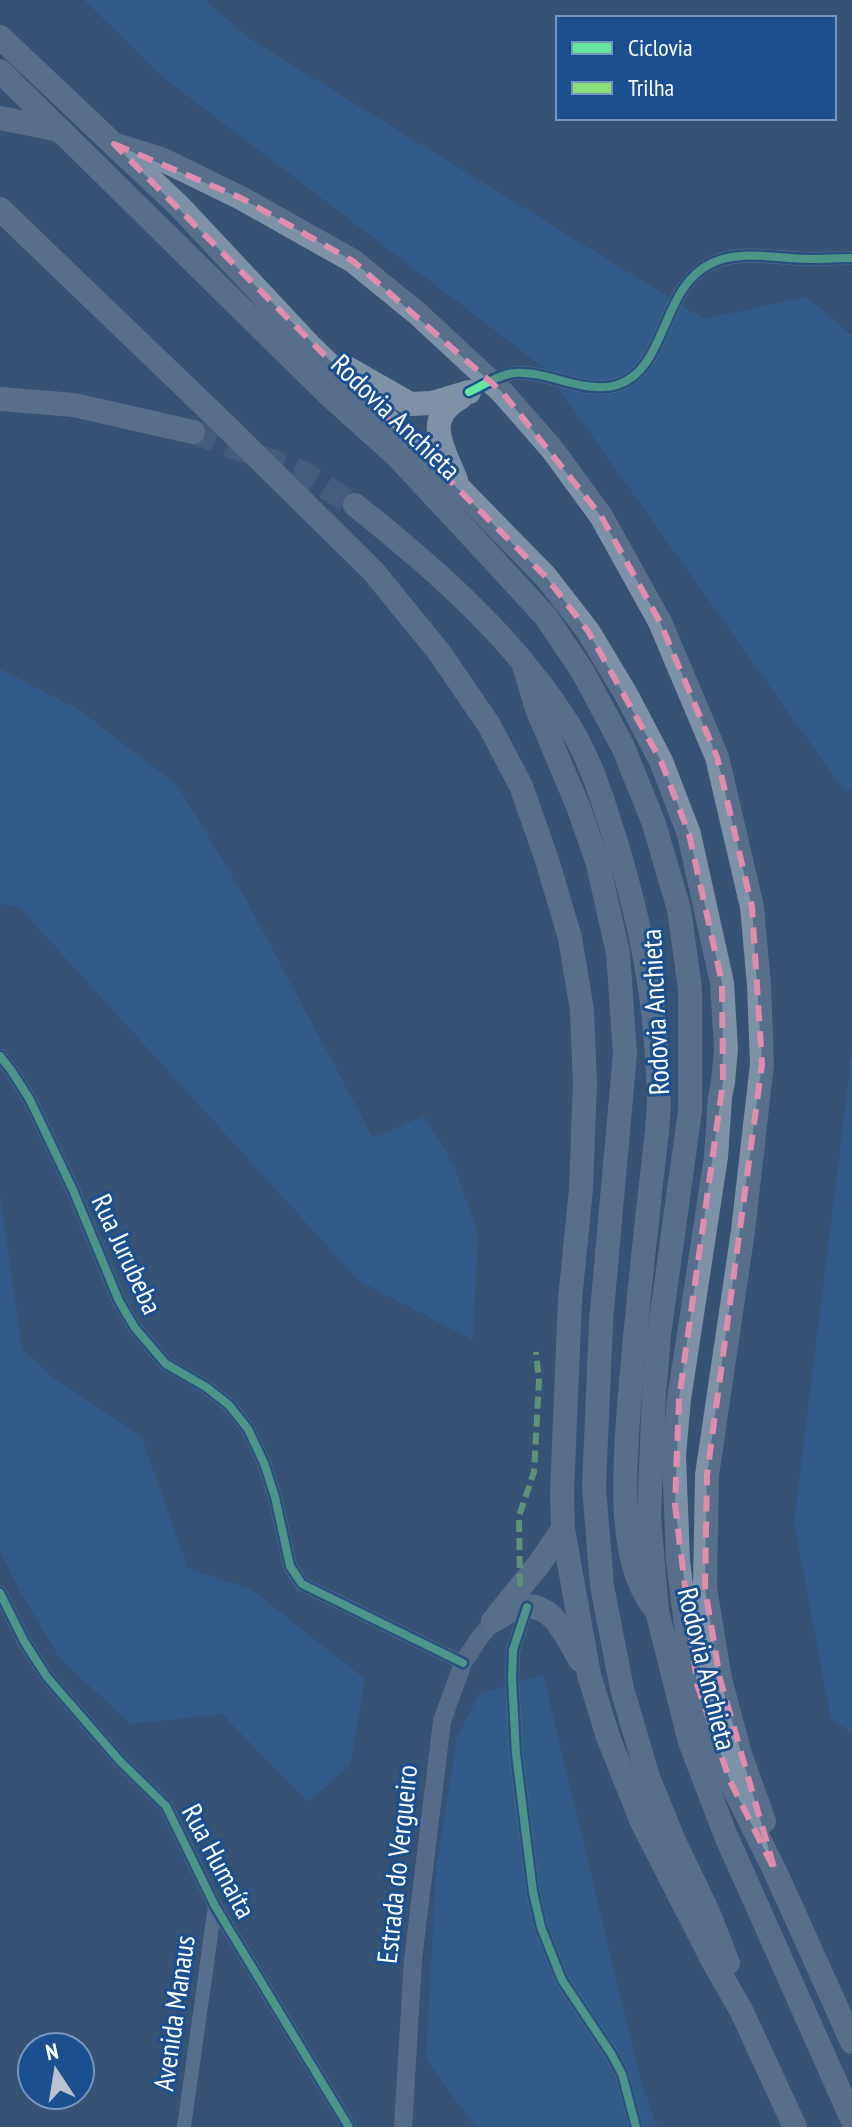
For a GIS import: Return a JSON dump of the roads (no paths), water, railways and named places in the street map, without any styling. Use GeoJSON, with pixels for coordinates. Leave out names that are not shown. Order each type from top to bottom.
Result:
{"type":"FeatureCollection","features":[{"type":"Feature","properties":{"kind":"highway","name":"Rodovia Anchieta"},"geometry":{"type":"LineString","coordinates":[[0,37],[179,206],[312,348],[460,489],[546,577],[588,631],[661,761],[689,834],[722,983],[726,1049],[716,1157],[679,1399],[674,1455],[678,1561],[687,1633],[697,1684],[730,1781],[775,1871],[852,2042]]}},
{"type":"Feature","properties":{"kind":"highway","name":"Rodovia Anchieta"},"geometry":{"type":"LineString","coordinates":[[0,71],[326,392],[397,456],[491,557],[546,617],[583,672],[623,747],[653,821],[679,909],[690,989],[690,1111],[659,1335],[654,1394],[649,1516],[657,1611],[690,1742],[726,1836],[852,2119]]}},
{"type":"Feature","properties":{"kind":"highway"},"geometry":{"type":"LineString","coordinates":[[0,118],[86,136],[161,159],[241,198],[353,261],[472,362],[552,449],[601,516],[660,622],[717,757],[752,907],[762,1064],[743,1231],[707,1475],[705,1588],[720,1679],[740,1754],[764,1819],[775,1871]]}},
{"type":"Feature","properties":{"kind":"highway"},"geometry":{"type":"LineString","coordinates":[[0,209],[373,571],[456,676],[489,725],[521,786],[570,938],[582,1010],[585,1084],[583,1144],[570,1300],[563,1529],[589,1675],[608,1737],[642,1822],[741,2010],[795,2127]]}},
{"type":"Feature","properties":{"kind":"highway"},"geometry":{"type":"LineString","coordinates":[[312,348],[410,404],[432,403],[469,392]]}},
{"type":"Feature","properties":{"kind":"highway"},"geometry":{"type":"LineString","coordinates":[[460,489],[440,441],[439,420],[448,404],[469,392]]}},
{"type":"Feature","properties":{"kind":"highway"},"geometry":{"type":"LineString","coordinates":[[0,399],[74,405],[193,432]]}},
{"type":"Feature","properties":{"kind":"highway"},"geometry":{"type":"LineString","coordinates":[[355,505],[453,588],[523,662],[570,727],[590,767],[630,889],[648,965],[656,1032],[659,1101],[627,1434],[626,1514],[633,1569],[657,1611]]}},
{"type":"Feature","properties":{"kind":"highway"},"geometry":{"type":"LineString","coordinates":[[523,662],[537,709],[578,806],[598,864],[618,953],[625,1053],[601,1322],[594,1487],[602,1586],[622,1689],[648,1777],[724,1948],[741,2010]]}},
{"type":"Feature","properties":{"kind":"highway"},"geometry":{"type":"LineString","coordinates":[[493,1621],[563,1529]]}},
{"type":"Feature","properties":{"kind":"highway"},"geometry":{"type":"LineString","coordinates":[[493,1621],[512,1610],[538,1608],[557,1620],[589,1675]]}},
{"type":"Feature","properties":{"kind":"street"},"geometry":{"type":"LineString","coordinates":[[469,392],[503,376],[521,373],[592,387],[617,385],[634,375],[649,360],[682,287],[712,263],[734,256],[852,258]]}},
{"type":"Feature","properties":{"kind":"street","name":"Rua Jurubeba"},"geometry":{"type":"LineString","coordinates":[[0,1056],[30,1100],[73,1190],[119,1301],[135,1328],[166,1364],[206,1387],[229,1405],[248,1429],[275,1497],[290,1566],[302,1584],[463,1663]]}},
{"type":"Feature","properties":{"kind":"street","name":"Rua Humaíta"},"geometry":{"type":"LineString","coordinates":[[0,1593],[24,1641],[47,1677],[120,1761],[166,1806],[215,1906],[349,2127]]}},
{"type":"Feature","properties":{"kind":"street"},"geometry":{"type":"LineString","coordinates":[[527,1607],[513,1650],[512,1679],[516,1754],[533,1892],[541,1927],[562,1980],[622,2074],[636,2127]]}},
{"type":"Feature","properties":{"kind":"street","name":"Estrada do Vergueiro"},"geometry":{"type":"LineString","coordinates":[[403,2127],[413,1960],[442,1721],[463,1663],[493,1621]]}},
{"type":"Feature","properties":{"kind":"street","name":"Avenida Manaus"},"geometry":{"type":"LineString","coordinates":[[184,2127],[215,1906]]}},
{"type":"Feature","properties":{"kind":"tunnel"},"geometry":{"type":"LineString","coordinates":[[193,432],[301,472],[355,505]]}}]}
